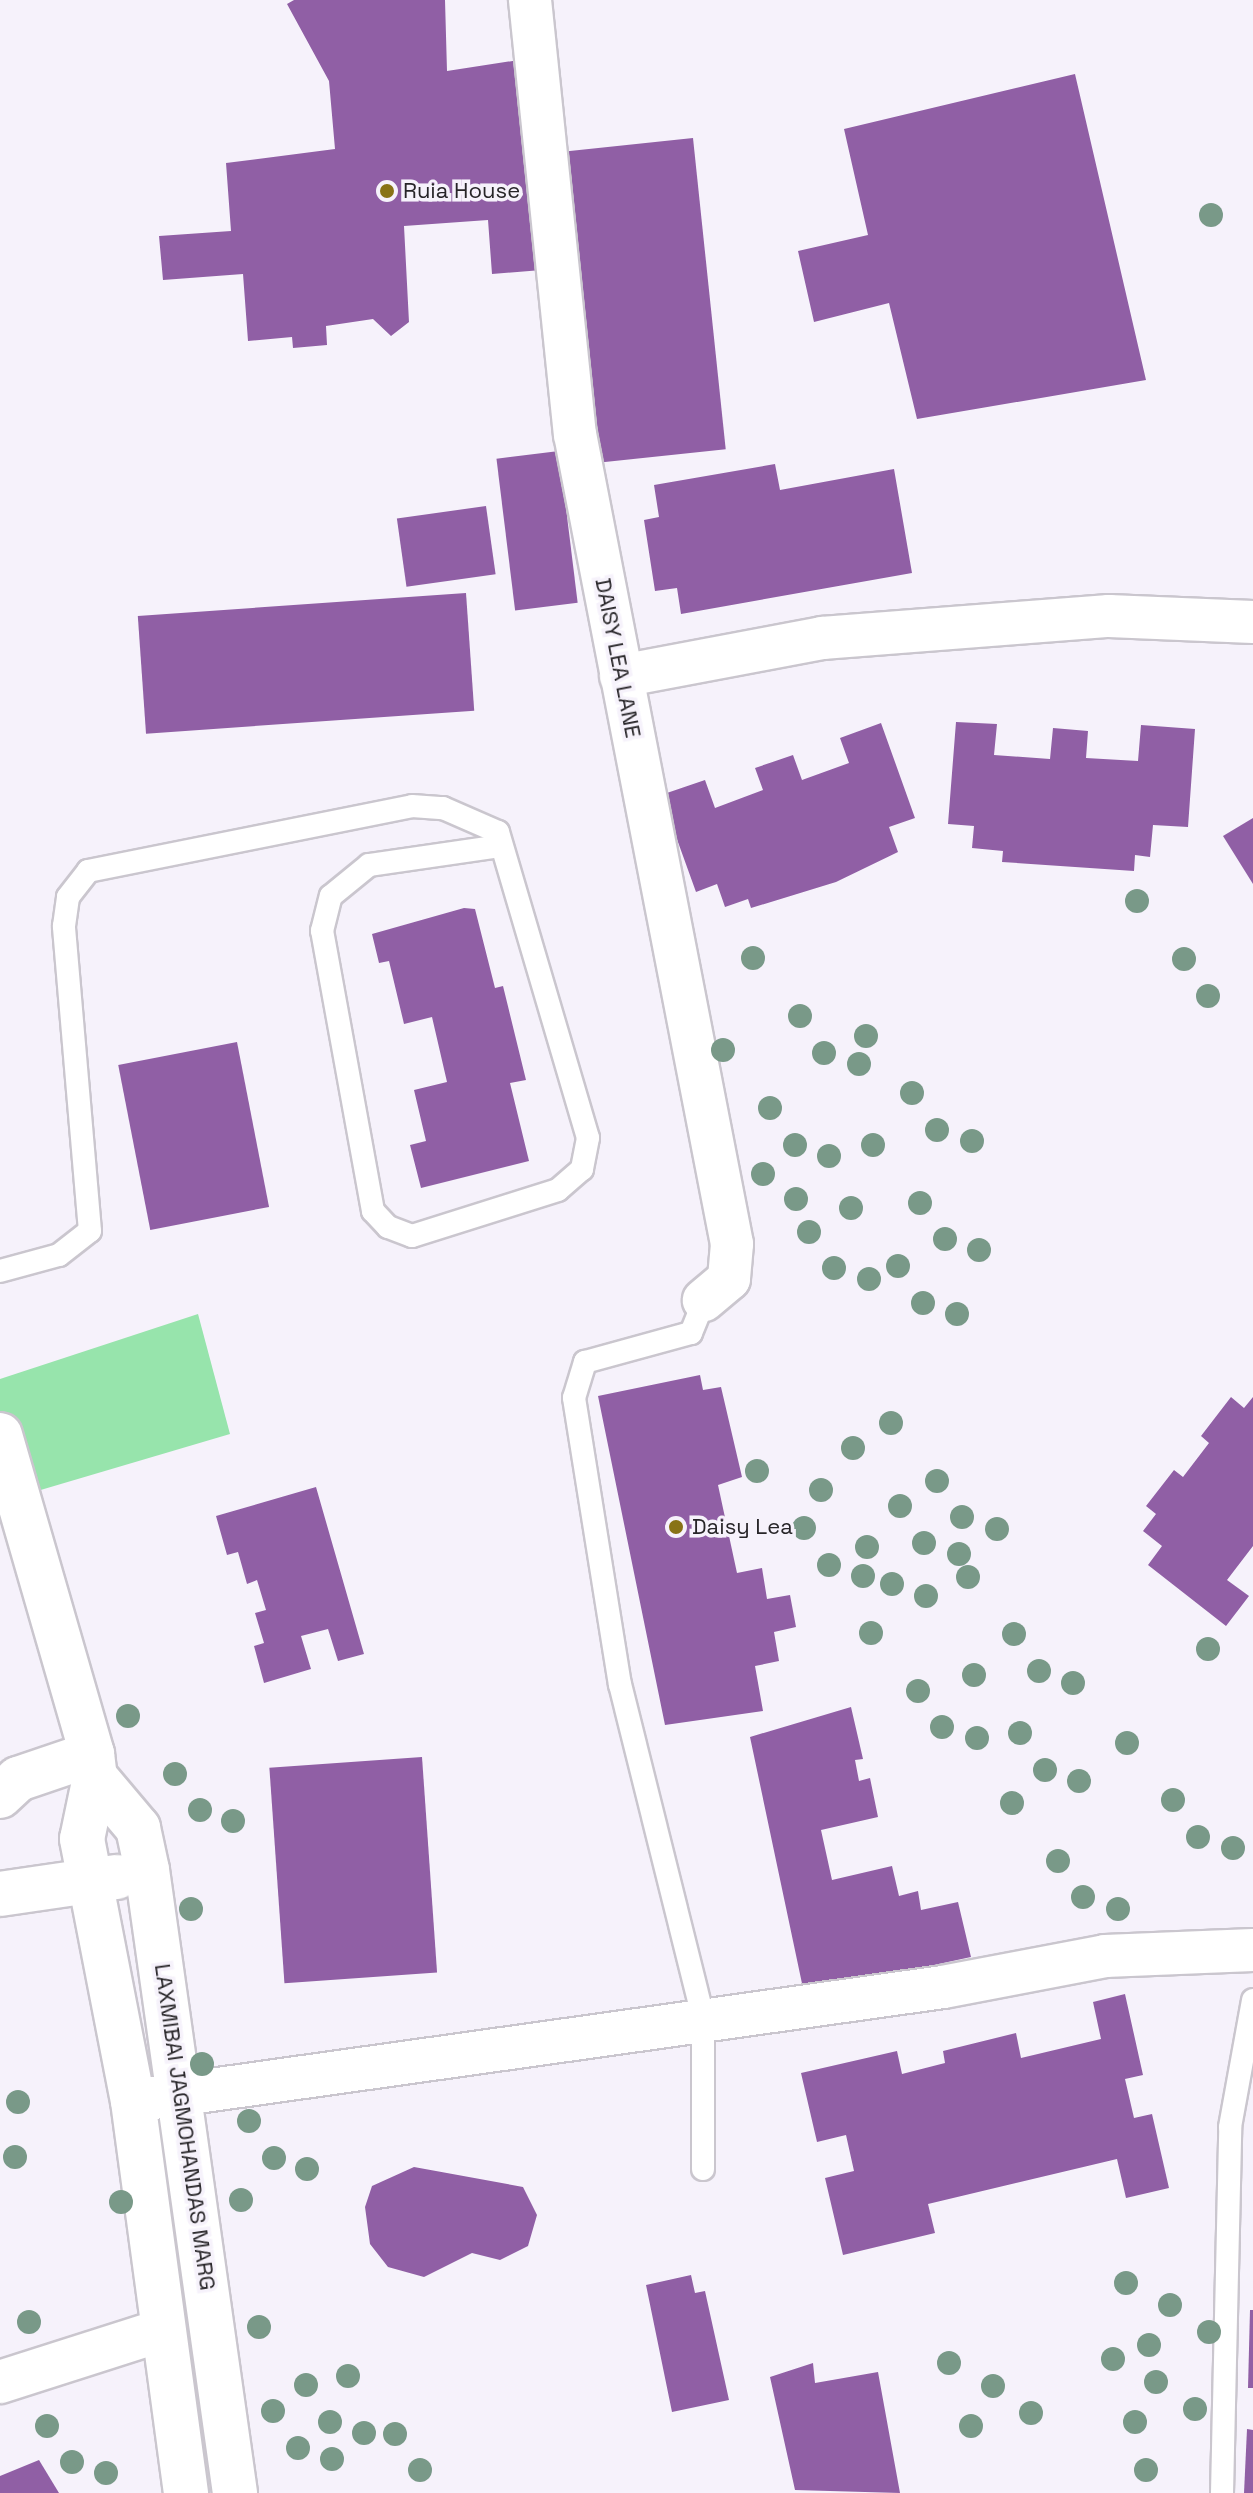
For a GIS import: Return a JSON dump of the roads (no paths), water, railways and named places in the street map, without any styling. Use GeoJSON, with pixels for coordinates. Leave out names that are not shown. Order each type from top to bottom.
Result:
{"type":"FeatureCollection","features":[{"type":"Feature","properties":{"kind":"main road","name":"LAXMIBAI JAGMOHANDAS MARG"},"geometry":{"type":"LineString","coordinates":[[0,1435],[93,1765],[138,1828],[183,2097],[235,2493]]}},
{"type":"Feature","properties":{"kind":"main road","name":"LAXMIBAI JAGMOHANDAS MARG"},"geometry":{"type":"LineString","coordinates":[[93,1765],[82,1839],[133,2101],[160,2331],[186,2493]]}},
{"type":"Feature","properties":{"kind":"main road"},"geometry":{"type":"LineString","coordinates":[[0,1796],[18,1779],[93,1765]]}},
{"type":"Feature","properties":{"kind":"main road"},"geometry":{"type":"LineString","coordinates":[[0,1894],[89,1885],[147,1870]]}},
{"type":"Feature","properties":{"kind":"street","name":"DAISY LEA LANE"},"geometry":{"type":"LineString","coordinates":[[530,0],[575,434],[732,1244],[729,1279],[704,1300]]}},
{"type":"Feature","properties":{"kind":"street"},"geometry":{"type":"LineString","coordinates":[[621,676],[822,638],[1109,616],[1253,622]]}},
{"type":"Feature","properties":{"kind":"street"},"geometry":{"type":"LineString","coordinates":[[133,2101],[183,2097],[703,2017],[943,1987],[1105,1956],[1253,1950]]}},
{"type":"Feature","properties":{"kind":"street"},"geometry":{"type":"LineString","coordinates":[[0,2382],[160,2331]]}},
{"type":"Feature","properties":{"kind":"lane"},"geometry":{"type":"LineString","coordinates":[[0,1271],[59,1255],[90,1231],[64,926],[68,897],[88,871],[412,806],[472,818],[498,832],[588,1138],[582,1169],[558,1190],[412,1236],[388,1227],[373,1211],[322,931],[331,896],[369,865],[501,846]]}},
{"type":"Feature","properties":{"kind":"lane"},"geometry":{"type":"LineString","coordinates":[[703,2169],[703,2017],[620,1685],[574,1398],[585,1362],[691,1333],[704,1300]]}},
{"type":"Feature","properties":{"kind":"lane"},"geometry":{"type":"LineString","coordinates":[[1222,2493],[1230,2127],[1253,2000]]}},
{"type":"Feature","properties":{"kind":"place","name":"Ruia House"},"geometry":{"type":"Point","coordinates":[387,191]}},
{"type":"Feature","properties":{"kind":"place","name":"Daisy Lea"},"geometry":{"type":"Point","coordinates":[676,1527]}}]}
